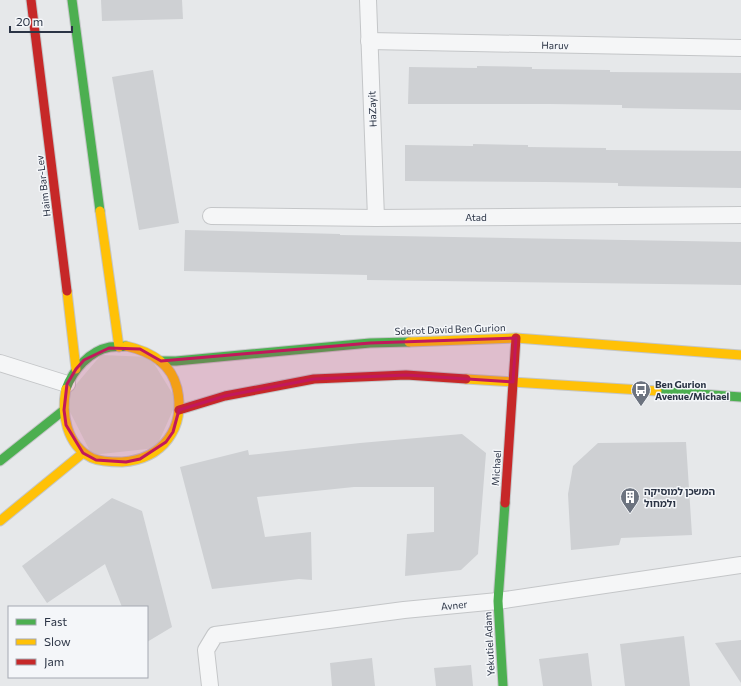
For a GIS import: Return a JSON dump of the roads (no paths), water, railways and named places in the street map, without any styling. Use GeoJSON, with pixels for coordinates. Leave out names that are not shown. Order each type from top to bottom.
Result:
{"type":"FeatureCollection","features":[{"type":"Feature","properties":{"kind":"street","name":"Haim Bar-Lev"},"geometry":{"type":"LineString","coordinates":[[31,0],[76,369]]}},
{"type":"Feature","properties":{"kind":"street"},"geometry":{"type":"LineString","coordinates":[[72,0],[119,347]]}},
{"type":"Feature","properties":{"kind":"street","name":"HaZayit"},"geometry":{"type":"LineString","coordinates":[[368,0],[376,218]]}},
{"type":"Feature","properties":{"kind":"street","name":"Haruv"},"geometry":{"type":"LineString","coordinates":[[369,41],[741,48]]}},
{"type":"Feature","properties":{"kind":"street","name":"Atad"},"geometry":{"type":"LineString","coordinates":[[211,216],[376,218],[741,215]]}},
{"type":"Feature","properties":{"kind":"street","name":"Sderot David Ben Gurion"},"geometry":{"type":"LineString","coordinates":[[160,361],[176,361],[370,343],[516,338],[741,355]]}},
{"type":"Feature","properties":{"kind":"street","name":"Michael"},"geometry":{"type":"LineString","coordinates":[[498,601],[516,338]]}},
{"type":"Feature","properties":{"kind":"street"},"geometry":{"type":"LineString","coordinates":[[126,346],[140,349],[152,354],[169,371],[174,379],[179,399],[177,422],[173,432],[166,442],[151,455],[126,462],[96,460],[83,453],[72,438],[66,425],[64,396],[67,384],[76,369],[84,360],[109,348],[119,347],[126,346]]}},
{"type":"Feature","properties":{"kind":"street"},"geometry":{"type":"LineString","coordinates":[[0,363],[67,384]]}},
{"type":"Feature","properties":{"kind":"street"},"geometry":{"type":"LineString","coordinates":[[179,410],[225,396],[314,380],[406,375],[741,397]]}},
{"type":"Feature","properties":{"kind":"street"},"geometry":{"type":"LineString","coordinates":[[0,461],[64,410]]}},
{"type":"Feature","properties":{"kind":"street"},"geometry":{"type":"LineString","coordinates":[[0,521],[83,453]]}},
{"type":"Feature","properties":{"kind":"street","name":"Avner"},"geometry":{"type":"LineString","coordinates":[[210,686],[206,650],[215,635],[404,610],[498,601],[741,565]]}},
{"type":"Feature","properties":{"kind":"street","name":"Yekutiel Adam"},"geometry":{"type":"LineString","coordinates":[[498,601],[503,686]]}},
{"type":"Feature","properties":{"kind":"place","name":"Ben Gurion Avenue/Michael"},"geometry":{"type":"Point","coordinates":[641,407]}},
{"type":"Feature","properties":{"kind":"place","name":"המשכן למוסיקה ולמחול"},"geometry":{"type":"Point","coordinates":[630,514]}}]}
